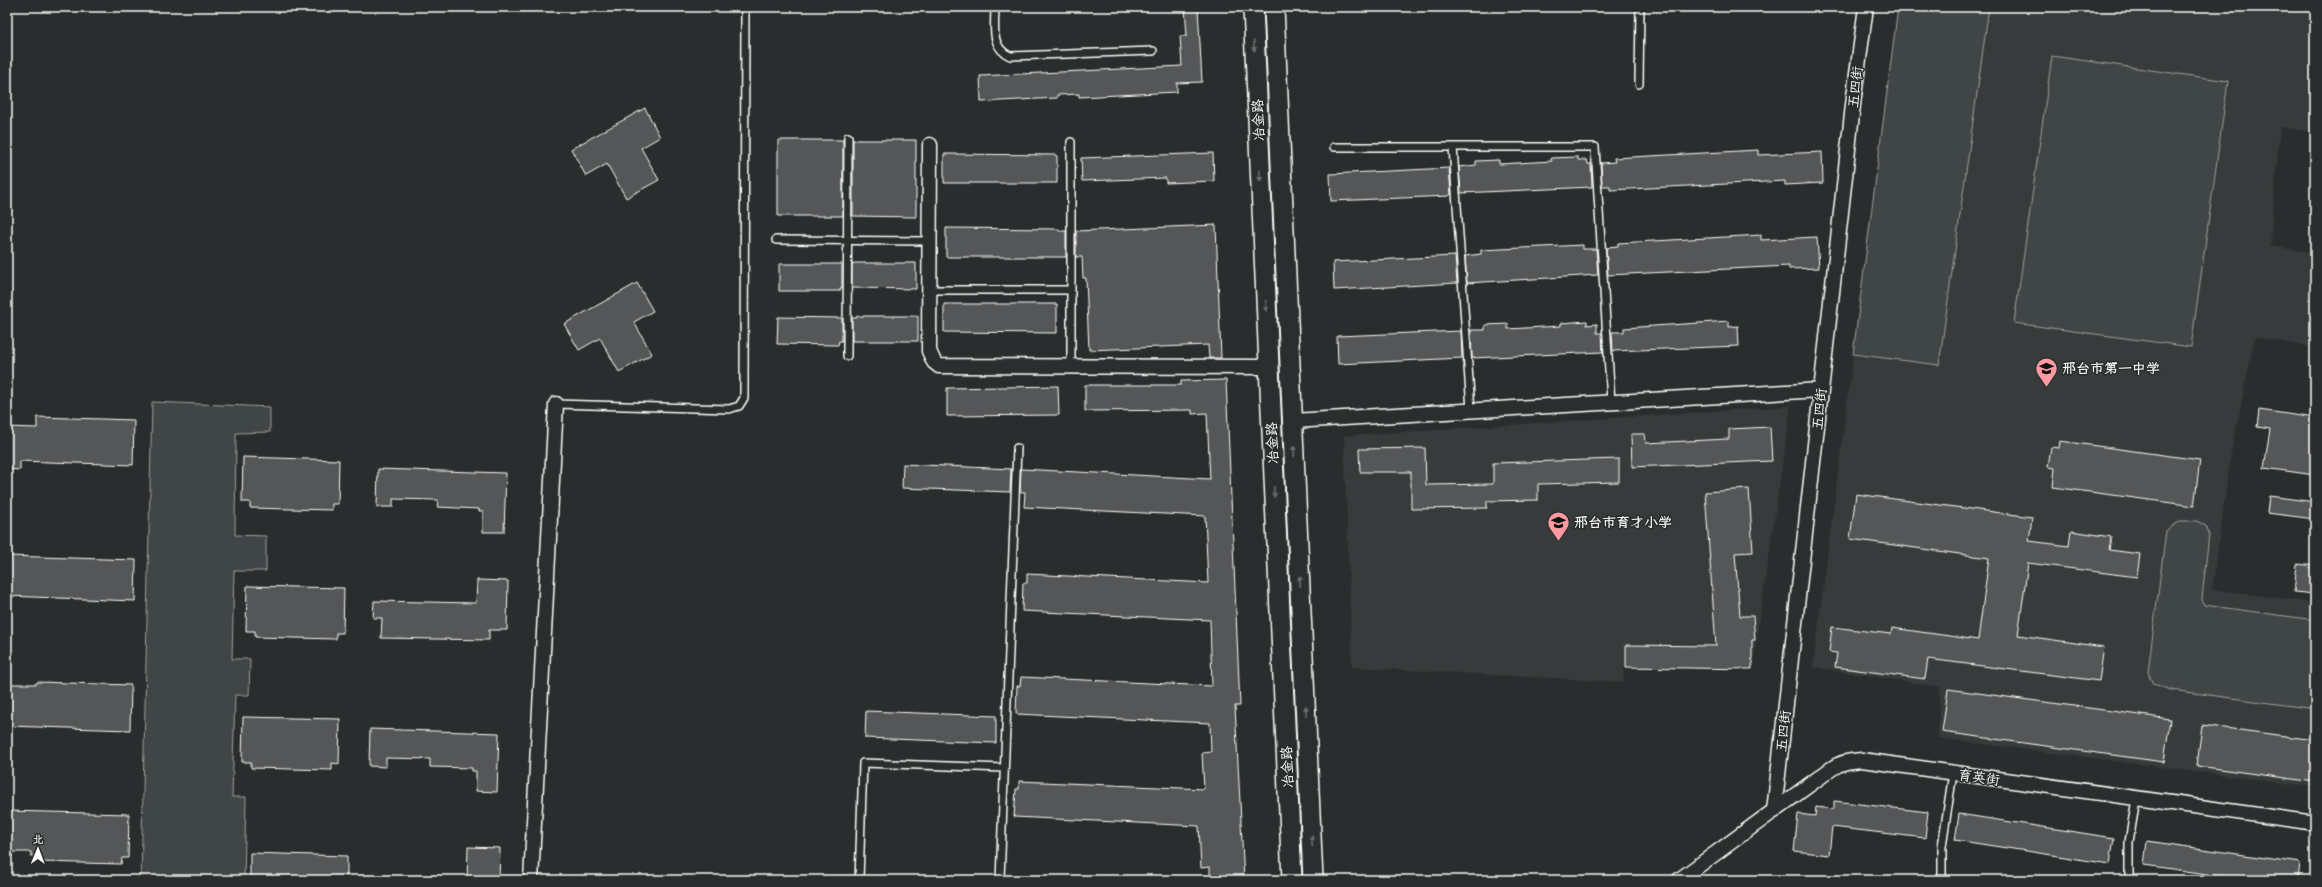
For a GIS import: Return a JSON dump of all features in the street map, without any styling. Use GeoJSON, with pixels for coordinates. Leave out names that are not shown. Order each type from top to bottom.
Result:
{"type":"FeatureCollection","features":[{"type":"Feature","properties":{"kind":"street","name":"冶金路"},"geometry":{"type":"LineString","coordinates":[[1253,7],[1292,880]]}},
{"type":"Feature","properties":{"kind":"street","name":"冶金路"},"geometry":{"type":"LineString","coordinates":[[1274,7],[1313,880]]}},
{"type":"Feature","properties":{"kind":"street","name":"五四街"},"geometry":{"type":"LineString","coordinates":[[1774,810],[1854,96],[1866,7]]}},
{"type":"Feature","properties":{"kind":"street"},"geometry":{"type":"LineString","coordinates":[[930,145],[929,351],[934,362],[939,366],[1071,368],[1269,367]]}},
{"type":"Feature","properties":{"kind":"street"},"geometry":{"type":"LineString","coordinates":[[1293,421],[1821,390]]}},
{"type":"Feature","properties":{"kind":"street"},"geometry":{"type":"LineString","coordinates":[[531,880],[556,404]]}},
{"type":"Feature","properties":{"kind":"street","name":"育英街"},"geometry":{"type":"LineString","coordinates":[[1679,880],[1840,763],[1850,761],[1862,760],[2315,823]]}},
{"type":"Feature","properties":{"kind":"lane"},"geometry":{"type":"LineString","coordinates":[[556,404],[729,409],[739,406],[744,398],[745,7]]}},
{"type":"Feature","properties":{"kind":"lane"},"geometry":{"type":"LineString","coordinates":[[995,7],[996,44],[1001,52],[1010,56],[1153,51]]}},
{"type":"Feature","properties":{"kind":"lane"},"geometry":{"type":"LineString","coordinates":[[1639,84],[1640,7]]}},
{"type":"Feature","properties":{"kind":"lane"},"geometry":{"type":"LineString","coordinates":[[847,356],[848,137]]}},
{"type":"Feature","properties":{"kind":"lane"},"geometry":{"type":"LineString","coordinates":[[1071,142],[1071,368]]}},
{"type":"Feature","properties":{"kind":"lane"},"geometry":{"type":"LineString","coordinates":[[1334,147],[1595,147],[1611,402]]}},
{"type":"Feature","properties":{"kind":"lane"},"geometry":{"type":"LineString","coordinates":[[1453,147],[1471,410]]}},
{"type":"Feature","properties":{"kind":"lane"},"geometry":{"type":"LineString","coordinates":[[776,240],[930,241]]}},
{"type":"Feature","properties":{"kind":"lane"},"geometry":{"type":"LineString","coordinates":[[930,290],[1071,290]]}},
{"type":"Feature","properties":{"kind":"lane"},"geometry":{"type":"LineString","coordinates":[[1000,880],[1017,448]]}},
{"type":"Feature","properties":{"kind":"lane"},"geometry":{"type":"LineString","coordinates":[[859,880],[862,763],[1004,768]]}},
{"type":"Feature","properties":{"kind":"lane"},"geometry":{"type":"LineString","coordinates":[[1942,880],[1942,846],[1953,773]]}},
{"type":"Feature","properties":{"kind":"lane"},"geometry":{"type":"LineString","coordinates":[[2129,880],[2130,842],[2136,799]]}},
{"type":"Feature","properties":{"kind":"shaded area","name":"邢台市第一中学"},"geometry":{"type":"Polygon","coordinates":[[[1898,7],[2315,7],[2315,132],[2280,127],[2270,246],[2315,253],[2315,348],[2255,337],[2231,453],[2212,589],[2315,603],[2315,787],[1938,738],[1940,687],[1813,667],[1898,7]]]}},
{"type":"Feature","properties":{"kind":"shaded area"},"geometry":{"type":"Polygon","coordinates":[[[1898,7],[1989,7],[1939,365],[1853,354],[1898,7]]]}},
{"type":"Feature","properties":{"kind":"shaded area"},"geometry":{"type":"Polygon","coordinates":[[[2052,56],[2228,81],[2191,347],[2014,323],[2052,56]]]}},
{"type":"Feature","properties":{"kind":"shaded area"},"geometry":{"type":"Polygon","coordinates":[[[152,402],[270,407],[270,432],[236,433],[235,535],[266,536],[266,571],[234,571],[232,659],[250,659],[249,695],[235,695],[232,797],[246,797],[244,880],[141,880],[152,402]]]}},
{"type":"Feature","properties":{"kind":"shaded area","name":"邢台市育才小学"},"geometry":{"type":"Polygon","coordinates":[[[1791,406],[1752,669],[1624,667],[1623,682],[1352,667],[1344,436],[1791,406]]]}},
{"type":"Feature","properties":{"kind":"shaded area"},"geometry":{"type":"Polygon","coordinates":[[[2180,521],[2197,521],[2206,526],[2209,534],[2202,599],[2204,605],[2315,620],[2315,709],[2171,690],[2153,684],[2148,672],[2166,531],[2180,521]]]}},
{"type":"Feature","properties":{"kind":"building"},"geometry":{"type":"Polygon","coordinates":[[[1185,7],[1198,7],[1202,82],[1177,83],[1177,92],[1079,97],[1079,94],[1057,95],[1057,98],[981,102],[980,76],[1182,66],[1180,36],[1187,36],[1185,7]]]}},
{"type":"Feature","properties":{"kind":"building"},"geometry":{"type":"Polygon","coordinates":[[[645,108],[660,137],[641,148],[659,180],[626,198],[607,164],[586,176],[571,149],[645,108]]]}},
{"type":"Feature","properties":{"kind":"building"},"geometry":{"type":"Polygon","coordinates":[[[778,140],[843,140],[843,216],[778,216],[778,140]]]}},
{"type":"Feature","properties":{"kind":"building"},"geometry":{"type":"Polygon","coordinates":[[[853,140],[916,140],[916,217],[853,216],[853,140]]]}},
{"type":"Feature","properties":{"kind":"building"},"geometry":{"type":"Polygon","coordinates":[[[1758,150],[1758,155],[1822,152],[1823,183],[1785,185],[1785,181],[1610,190],[1610,186],[1602,186],[1601,163],[1615,162],[1614,158],[1758,150]]]}},
{"type":"Feature","properties":{"kind":"building"},"geometry":{"type":"Polygon","coordinates":[[[1213,153],[1214,181],[1166,183],[1166,178],[1082,181],[1081,158],[1213,153]]]}},
{"type":"Feature","properties":{"kind":"building"},"geometry":{"type":"Polygon","coordinates":[[[944,154],[1057,155],[1057,183],[944,183],[944,154]]]}},
{"type":"Feature","properties":{"kind":"building"},"geometry":{"type":"Polygon","coordinates":[[[1578,157],[1578,160],[1587,160],[1588,164],[1591,164],[1592,187],[1461,193],[1459,167],[1476,165],[1476,161],[1499,160],[1499,164],[1552,161],[1551,158],[1578,157]]]}},
{"type":"Feature","properties":{"kind":"building"},"geometry":{"type":"Polygon","coordinates":[[[1449,168],[1451,194],[1449,196],[1331,201],[1330,174],[1449,168]]]}},
{"type":"Feature","properties":{"kind":"building"},"geometry":{"type":"Polygon","coordinates":[[[1216,225],[1221,358],[1209,358],[1208,345],[1089,350],[1086,278],[1083,278],[1082,257],[1076,257],[1076,231],[1216,225]]]}},
{"type":"Feature","properties":{"kind":"building"},"geometry":{"type":"Polygon","coordinates":[[[946,228],[1059,229],[1059,231],[1066,231],[1066,257],[946,257],[946,228]]]}},
{"type":"Feature","properties":{"kind":"building"},"geometry":{"type":"Polygon","coordinates":[[[1761,235],[1761,240],[1817,237],[1819,268],[1789,269],[1789,266],[1608,275],[1606,248],[1618,247],[1618,243],[1761,235]]]}},
{"type":"Feature","properties":{"kind":"building"},"geometry":{"type":"Polygon","coordinates":[[[1583,245],[1583,249],[1596,249],[1598,275],[1467,283],[1465,256],[1481,254],[1481,250],[1583,245]]]}},
{"type":"Feature","properties":{"kind":"building"},"geometry":{"type":"Polygon","coordinates":[[[1455,256],[1457,283],[1334,290],[1333,262],[1455,256]]]}},
{"type":"Feature","properties":{"kind":"building"},"geometry":{"type":"Polygon","coordinates":[[[916,263],[916,289],[852,288],[852,264],[916,263]]]}},
{"type":"Feature","properties":{"kind":"building"},"geometry":{"type":"Polygon","coordinates":[[[779,264],[842,264],[842,288],[840,288],[840,291],[779,291],[779,264]]]}},
{"type":"Feature","properties":{"kind":"building"},"geometry":{"type":"Polygon","coordinates":[[[637,283],[653,311],[634,322],[652,354],[619,372],[600,338],[579,350],[564,324],[637,283]]]}},
{"type":"Feature","properties":{"kind":"building"},"geometry":{"type":"Polygon","coordinates":[[[944,304],[1057,304],[1057,333],[944,332],[944,304]]]}},
{"type":"Feature","properties":{"kind":"building"},"geometry":{"type":"Polygon","coordinates":[[[857,316],[918,316],[918,341],[852,341],[852,318],[857,318],[857,316]]]}},
{"type":"Feature","properties":{"kind":"building"},"geometry":{"type":"Polygon","coordinates":[[[778,317],[842,318],[842,341],[839,341],[838,345],[777,344],[778,317]]]}},
{"type":"Feature","properties":{"kind":"building"},"geometry":{"type":"Polygon","coordinates":[[[1587,321],[1587,325],[1597,324],[1597,333],[1602,333],[1603,352],[1472,358],[1471,330],[1485,330],[1485,325],[1508,324],[1508,329],[1561,326],[1561,323],[1587,321]]]}},
{"type":"Feature","properties":{"kind":"building"},"geometry":{"type":"Polygon","coordinates":[[[1729,321],[1729,327],[1738,326],[1739,346],[1613,351],[1612,332],[1624,332],[1624,328],[1729,321]]]}},
{"type":"Feature","properties":{"kind":"building"},"geometry":{"type":"Polygon","coordinates":[[[1461,331],[1462,358],[1338,364],[1337,336],[1461,331]]]}},
{"type":"Feature","properties":{"kind":"building"},"geometry":{"type":"Polygon","coordinates":[[[1226,380],[1240,706],[1235,706],[1244,880],[1210,880],[1210,867],[1201,868],[1199,826],[1014,817],[1016,789],[1019,789],[1019,781],[1204,789],[1202,753],[1211,752],[1210,723],[1016,714],[1017,686],[1020,686],[1021,677],[1212,686],[1210,620],[1022,611],[1023,583],[1027,583],[1027,574],[1208,583],[1205,516],[1024,507],[1025,492],[1020,492],[1021,469],[1210,479],[1207,413],[1192,414],[1192,410],[1085,411],[1085,385],[1181,385],[1181,381],[1226,380]]]}},
{"type":"Feature","properties":{"kind":"building"},"geometry":{"type":"Polygon","coordinates":[[[1058,386],[1059,415],[947,416],[947,388],[1058,386]]]}},
{"type":"Feature","properties":{"kind":"building"},"geometry":{"type":"Polygon","coordinates":[[[2259,410],[2315,418],[2315,475],[2264,468],[2270,429],[2257,427],[2259,410]]]}},
{"type":"Feature","properties":{"kind":"building"},"geometry":{"type":"Polygon","coordinates":[[[37,417],[134,420],[133,465],[20,461],[20,470],[7,469],[7,427],[37,428],[37,417]]]}},
{"type":"Feature","properties":{"kind":"building"},"geometry":{"type":"Polygon","coordinates":[[[1770,427],[1772,461],[1632,467],[1631,434],[1645,434],[1646,443],[1729,439],[1729,429],[1770,427]]]}},
{"type":"Feature","properties":{"kind":"building"},"geometry":{"type":"Polygon","coordinates":[[[2060,441],[2200,460],[2194,506],[2053,487],[2055,468],[2048,467],[2051,447],[2059,448],[2060,441]]]}},
{"type":"Feature","properties":{"kind":"building"},"geometry":{"type":"Polygon","coordinates":[[[1425,448],[1426,485],[1493,484],[1493,463],[1619,459],[1619,482],[1538,484],[1538,500],[1487,501],[1487,508],[1411,509],[1411,472],[1360,472],[1359,449],[1425,448]]]}},
{"type":"Feature","properties":{"kind":"building"},"geometry":{"type":"Polygon","coordinates":[[[243,457],[339,460],[338,504],[332,504],[332,510],[250,508],[250,502],[242,502],[243,457]]]}},
{"type":"Feature","properties":{"kind":"building"},"geometry":{"type":"Polygon","coordinates":[[[903,464],[1011,469],[1010,492],[902,488],[903,464]]]}},
{"type":"Feature","properties":{"kind":"building"},"geometry":{"type":"Polygon","coordinates":[[[378,469],[506,473],[504,532],[483,532],[483,511],[479,511],[479,509],[437,507],[438,500],[393,499],[393,507],[377,507],[378,469]]]}},
{"type":"Feature","properties":{"kind":"building"},"geometry":{"type":"Polygon","coordinates":[[[1749,489],[1753,552],[1735,553],[1740,616],[1753,616],[1755,640],[1752,640],[1752,669],[1626,667],[1626,645],[1716,646],[1705,492],[1749,489]]]}},
{"type":"Feature","properties":{"kind":"building"},"geometry":{"type":"Polygon","coordinates":[[[1856,494],[2032,517],[2029,541],[2069,546],[2071,531],[2111,537],[2109,550],[2140,554],[2137,577],[2028,563],[2018,635],[2104,647],[2099,681],[1928,659],[1925,679],[1835,667],[1837,653],[1829,652],[1832,627],[1891,634],[1892,628],[1978,640],[1989,558],[1850,539],[1856,494]]]}},
{"type":"Feature","properties":{"kind":"building"},"geometry":{"type":"Polygon","coordinates":[[[2269,496],[2315,502],[2315,519],[2267,513],[2269,496]]]}},
{"type":"Feature","properties":{"kind":"building"},"geometry":{"type":"Polygon","coordinates":[[[7,556],[136,560],[135,601],[7,596],[7,556]]]}},
{"type":"Feature","properties":{"kind":"building"},"geometry":{"type":"Polygon","coordinates":[[[2297,564],[2315,566],[2315,594],[2294,592],[2297,564]]]}},
{"type":"Feature","properties":{"kind":"building"},"geometry":{"type":"Polygon","coordinates":[[[477,580],[508,581],[507,630],[489,630],[489,640],[381,638],[382,618],[373,618],[374,601],[476,603],[477,580]]]}},
{"type":"Feature","properties":{"kind":"building"},"geometry":{"type":"Polygon","coordinates":[[[247,586],[344,588],[343,633],[336,633],[336,639],[255,637],[255,631],[246,631],[247,586]]]}},
{"type":"Feature","properties":{"kind":"building"},"geometry":{"type":"Polygon","coordinates":[[[37,682],[131,685],[130,730],[7,726],[7,684],[37,684],[37,682]]]}},
{"type":"Feature","properties":{"kind":"building"},"geometry":{"type":"Polygon","coordinates":[[[1948,689],[2170,719],[2164,762],[1942,732],[1948,689]]]}},
{"type":"Feature","properties":{"kind":"building"},"geometry":{"type":"Polygon","coordinates":[[[866,711],[996,716],[996,743],[865,738],[866,711]]]}},
{"type":"Feature","properties":{"kind":"building"},"geometry":{"type":"Polygon","coordinates":[[[243,717],[340,719],[339,764],[332,763],[332,770],[251,768],[251,762],[242,762],[243,717]]]}},
{"type":"Feature","properties":{"kind":"building"},"geometry":{"type":"Polygon","coordinates":[[[2202,725],[2315,740],[2315,782],[2197,766],[2202,725]]]}},
{"type":"Feature","properties":{"kind":"building"},"geometry":{"type":"Polygon","coordinates":[[[370,729],[499,733],[497,792],[476,791],[476,771],[472,771],[472,768],[430,767],[430,759],[386,758],[386,767],[369,766],[370,729]]]}},
{"type":"Feature","properties":{"kind":"building"},"geometry":{"type":"Polygon","coordinates":[[[1834,801],[1928,812],[1925,838],[1832,827],[1829,855],[1794,851],[1798,814],[1815,816],[1816,807],[1834,809],[1834,801]]]}},
{"type":"Feature","properties":{"kind":"building"},"geometry":{"type":"Polygon","coordinates":[[[7,811],[129,814],[128,858],[122,858],[121,864],[40,862],[40,856],[31,856],[31,852],[7,852],[7,811]]]}},
{"type":"Feature","properties":{"kind":"building"},"geometry":{"type":"Polygon","coordinates":[[[1959,814],[2114,838],[2110,864],[1955,840],[1959,814]]]}},
{"type":"Feature","properties":{"kind":"building"},"geometry":{"type":"Polygon","coordinates":[[[2147,841],[2300,863],[2298,880],[2249,880],[2144,865],[2147,841]]]}},
{"type":"Feature","properties":{"kind":"building"},"geometry":{"type":"Polygon","coordinates":[[[468,847],[500,848],[499,880],[467,880],[468,847]]]}},
{"type":"Feature","properties":{"kind":"building"},"geometry":{"type":"Polygon","coordinates":[[[250,853],[347,856],[347,880],[250,880],[250,853]]]}},
{"type":"Feature","properties":{"kind":"place","name":"邢台市第一中学"},"geometry":{"type":"Point","coordinates":[2047,388]}},
{"type":"Feature","properties":{"kind":"place","name":"邢台市育才小学"},"geometry":{"type":"Point","coordinates":[1559,542]}}]}
